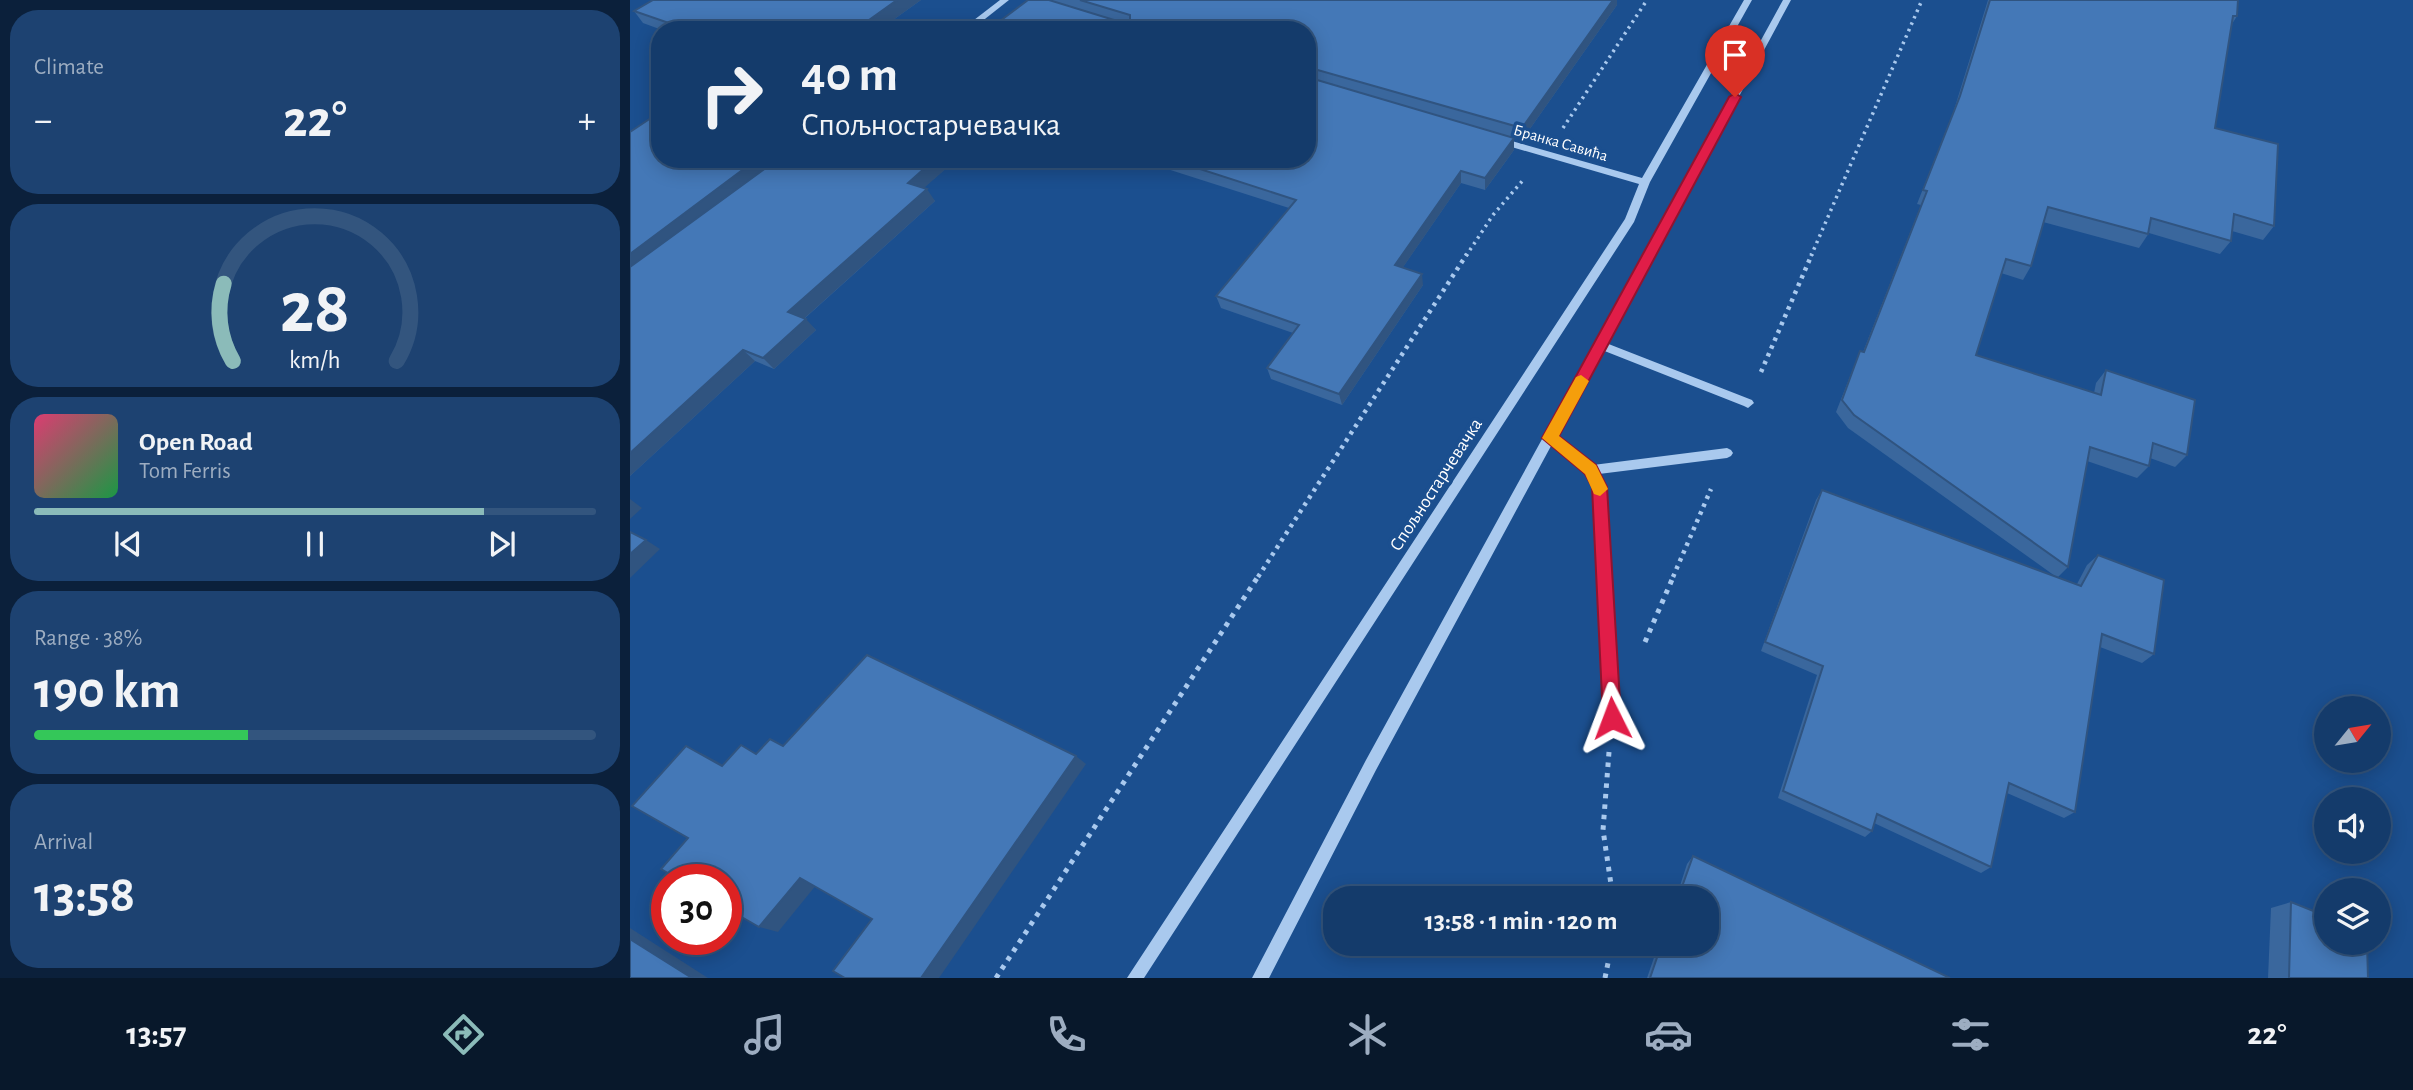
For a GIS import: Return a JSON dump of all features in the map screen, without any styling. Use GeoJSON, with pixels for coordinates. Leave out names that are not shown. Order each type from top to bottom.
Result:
{"type":"FeatureCollection","features":[{"type":"Feature","properties":{"kind":"street"},"geometry":{"type":"LineString","coordinates":[[977,21],[1005,0]]}},
{"type":"Feature","properties":{"kind":"street","name":"Спољностарчевачка"},"geometry":{"type":"LineString","coordinates":[[1135,978],[1630,220],[1645,182],[1748,0]]}},
{"type":"Feature","properties":{"kind":"street"},"geometry":{"type":"LineString","coordinates":[[1260,978],[1371,765],[1787,0]]}},
{"type":"Feature","properties":{"kind":"street","name":"Бранка Савића"},"geometry":{"type":"LineString","coordinates":[[1493,138],[1645,182]]}},
{"type":"Feature","properties":{"kind":"street"},"geometry":{"type":"LineString","coordinates":[[1600,345],[1748,403]]}},
{"type":"Feature","properties":{"kind":"street"},"geometry":{"type":"LineString","coordinates":[[1550,438],[1591,470],[1600,487],[1612,718]]}},
{"type":"Feature","properties":{"kind":"street"},"geometry":{"type":"LineString","coordinates":[[1591,470],[1727,453]]}},
{"type":"Feature","properties":{"kind":"path"},"geometry":{"type":"LineString","coordinates":[[996,978],[1493,215],[1545,154],[1647,0]]}},
{"type":"Feature","properties":{"kind":"path"},"geometry":{"type":"LineString","coordinates":[[1605,978],[1609,956]]}},
{"type":"Feature","properties":{"kind":"building"},"geometry":{"type":"Polygon","coordinates":[[[653,0],[897,0],[868,21],[663,21],[634,11],[653,0]]]}},
{"type":"Feature","properties":{"kind":"building"},"geometry":{"type":"Polygon","coordinates":[[[1028,0],[1049,0],[1114,20],[1130,20],[1130,15],[1080,0],[1613,0],[1522,128],[1316,70],[1316,21],[1000,21],[1028,0]]]}},
{"type":"Feature","properties":{"kind":"building"},"geometry":{"type":"Polygon","coordinates":[[[1990,0],[2238,0],[2215,128],[2278,144],[2274,226],[2234,214],[2231,241],[2151,218],[2148,234],[2048,207],[2031,266],[2006,259],[1976,355],[2101,395],[2106,370],[2195,400],[2187,455],[2153,443],[2149,466],[2090,447],[2068,567],[1854,415],[1842,400],[1860,351],[1864,352],[1927,191],[1923,190],[1960,96],[1990,0]]]}},
{"type":"Feature","properties":{"kind":"building"},"geometry":{"type":"Polygon","coordinates":[[[1316,80],[1514,138],[1485,178],[1461,171],[1395,265],[1422,274],[1339,394],[1267,368],[1299,325],[1216,296],[1296,200],[1197,168],[1316,168],[1316,80]]]}},
{"type":"Feature","properties":{"kind":"building"},"geometry":{"type":"Polygon","coordinates":[[[651,118],[651,168],[745,168],[630,254],[630,132],[651,118]]]}},
{"type":"Feature","properties":{"kind":"building"},"geometry":{"type":"Polygon","coordinates":[[[766,168],[925,168],[908,183],[927,189],[788,312],[806,319],[763,358],[743,350],[630,453],[630,267],[766,168]]]}},
{"type":"Feature","properties":{"kind":"building"},"geometry":{"type":"Polygon","coordinates":[[[1822,490],[2081,586],[2098,555],[2164,580],[2154,654],[2102,634],[2075,812],[2009,783],[1991,867],[1877,814],[1872,831],[1783,791],[1823,666],[1765,642],[1822,490]]]}},
{"type":"Feature","properties":{"kind":"building"},"geometry":{"type":"Polygon","coordinates":[[[630,532],[646,540],[630,554],[630,532]]]}},
{"type":"Feature","properties":{"kind":"building"},"geometry":{"type":"Polygon","coordinates":[[[867,655],[1076,756],[921,978],[845,978],[833,971],[872,919],[800,878],[759,927],[742,917],[742,864],[665,864],[688,838],[632,806],[686,746],[722,766],[741,745],[756,754],[770,739],[783,746],[867,655]]]}},
{"type":"Feature","properties":{"kind":"building"},"geometry":{"type":"Polygon","coordinates":[[[1693,856],[1950,978],[1650,978],[1658,956],[1719,956],[1719,886],[1682,886],[1693,856]]]}},
{"type":"Feature","properties":{"kind":"building"},"geometry":{"type":"Polygon","coordinates":[[[2291,902],[2314,911],[2314,955],[2367,955],[2368,978],[2289,978],[2291,902]]]}},
{"type":"Feature","properties":{"kind":"building"},"geometry":{"type":"Polygon","coordinates":[[[630,939],[651,952],[651,955],[655,955],[692,978],[630,978],[630,939]]]}},
{"type":"Feature","properties":{"kind":"slow traffic"},"geometry":{"type":"LineString","coordinates":[[1581,381],[1550,438],[1591,470],[1600,489]]}},
{"type":"Feature","properties":{"kind":"route"},"geometry":{"type":"LineString","coordinates":[[1612,718],[1600,487],[1591,470],[1550,438],[1735,97]]}}]}
